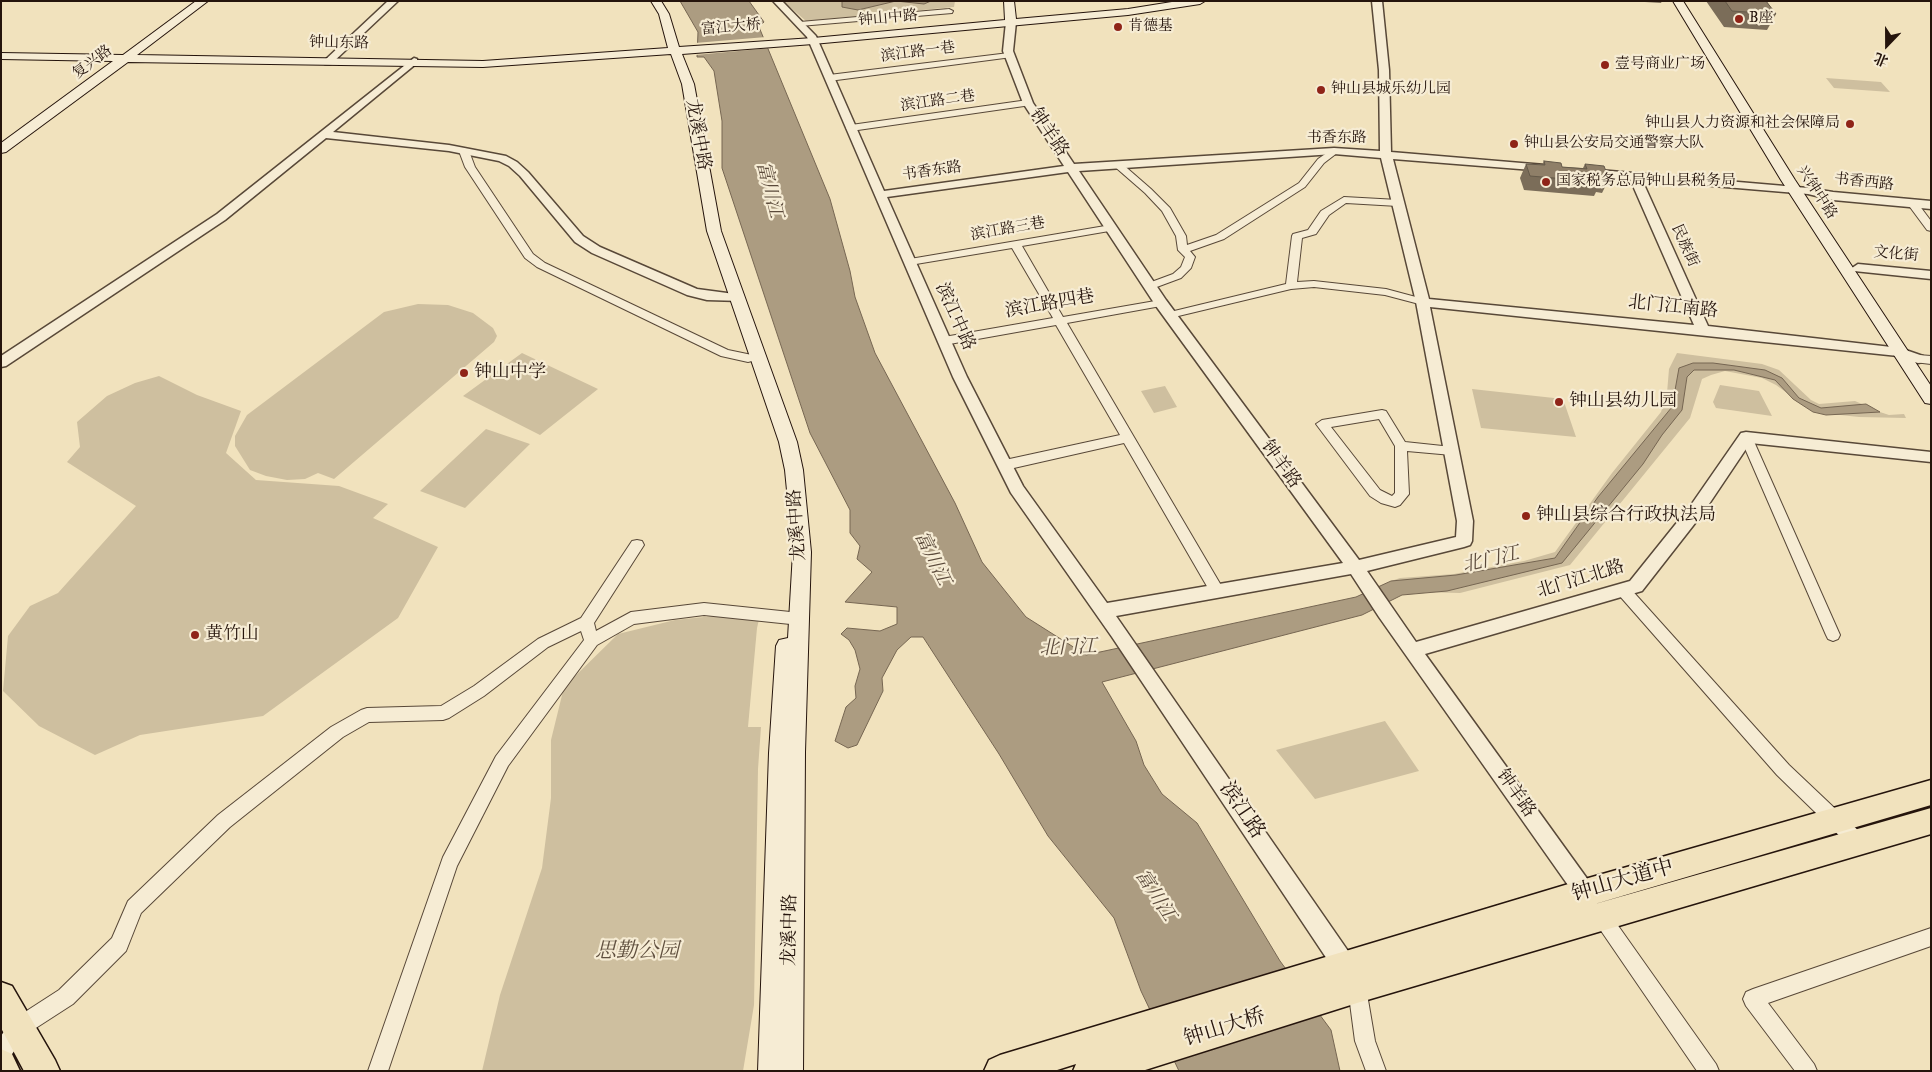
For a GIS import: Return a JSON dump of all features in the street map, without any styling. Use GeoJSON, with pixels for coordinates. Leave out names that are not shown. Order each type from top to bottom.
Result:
{"type":"FeatureCollection","features":[{"type":"Feature","properties":{"kind":"highway","name":"钟山大道中"},"geometry":{"type":"LineString","coordinates":[[1322,986],[1593,905],[1836,820],[1931,792]]}},
{"type":"Feature","properties":{"kind":"highway","name":"钟山大道中"},"geometry":{"type":"LineString","coordinates":[[1593,905],[1858,842],[1931,821]]}},
{"type":"Feature","properties":{"kind":"highway","name":"钟山大桥"},"geometry":{"type":"LineString","coordinates":[[1128,1056],[1322,986]]}},
{"type":"Feature","properties":{"kind":"highway"},"geometry":{"type":"LineString","coordinates":[[1,997],[10,1040],[44,1071]]}},
{"type":"Feature","properties":{"kind":"highway"},"geometry":{"type":"LineString","coordinates":[[1000,1071],[1128,1056]]}},
{"type":"Feature","properties":{"kind":"highway"},"geometry":{"type":"LineString","coordinates":[[1089,1071],[1128,1056]]}},
{"type":"Feature","properties":{"kind":"highway"},"geometry":{"type":"LineString","coordinates":[[1,1065],[4,1071]]}},
{"type":"Feature","properties":{"kind":"main road","name":"复兴路"},"geometry":{"type":"LineString","coordinates":[[1,149],[193,1]]}},
{"type":"Feature","properties":{"kind":"main road","name":"复兴路"},"geometry":{"type":"LineString","coordinates":[[1,140],[203,1]]}},
{"type":"Feature","properties":{"kind":"main road","name":"龙溪中路"},"geometry":{"type":"LineString","coordinates":[[649,1],[657,15],[671,50]]}},
{"type":"Feature","properties":{"kind":"main road","name":"龙溪中路"},"geometry":{"type":"LineString","coordinates":[[656,1],[664,14],[671,50],[681,85],[705,232],[788,442],[798,506],[802,552],[780,753],[772,1071]]}},
{"type":"Feature","properties":{"kind":"main road"},"geometry":{"type":"LineString","coordinates":[[1009,1],[1011,21],[1184,1]]}},
{"type":"Feature","properties":{"kind":"main road","name":"钟山中路"},"geometry":{"type":"LineString","coordinates":[[788,40],[1128,12],[1185,5],[1200,1]]}},
{"type":"Feature","properties":{"kind":"main road","name":"兴钟中路"},"geometry":{"type":"LineString","coordinates":[[1678,1],[1801,190],[1924,359],[1931,379]]}},
{"type":"Feature","properties":{"kind":"main road","name":"兴钟中路"},"geometry":{"type":"LineString","coordinates":[[1688,1],[1801,190],[1931,399]]}},
{"type":"Feature","properties":{"kind":"main road","name":"富江大桥"},"geometry":{"type":"LineString","coordinates":[[671,50],[788,40]]}},
{"type":"Feature","properties":{"kind":"main road","name":"钟山东路"},"geometry":{"type":"LineString","coordinates":[[1,54],[483,64],[671,50]]}},
{"type":"Feature","properties":{"kind":"main road","name":"龙溪中路"},"geometry":{"type":"LineString","coordinates":[[732,298],[748,358],[778,444],[790,553],[794,619],[794,752],[788,1071]]}},
{"type":"Feature","properties":{"kind":"street"},"geometry":{"type":"LineString","coordinates":[[329,61],[394,1]]}},
{"type":"Feature","properties":{"kind":"street","name":"滨江中路"},"geometry":{"type":"LineString","coordinates":[[776,1],[812,38],[960,378],[1017,489],[1121,637]]}},
{"type":"Feature","properties":{"kind":"street"},"geometry":{"type":"LineString","coordinates":[[1103,611],[1355,567],[1464,542],[1465,521],[1423,302],[1386,155],[1384,70],[1377,1]]}},
{"type":"Feature","properties":{"kind":"street"},"geometry":{"type":"LineString","coordinates":[[800,24],[949,11]]}},
{"type":"Feature","properties":{"kind":"street","name":"钟羊路"},"geometry":{"type":"LineString","coordinates":[[1011,21],[1008,51],[1028,103],[1170,315],[1367,583],[1385,612],[1593,905]]}},
{"type":"Feature","properties":{"kind":"street","name":"滨江路一巷"},"geometry":{"type":"LineString","coordinates":[[830,78],[1009,55]]}},
{"type":"Feature","properties":{"kind":"street"},"geometry":{"type":"LineString","coordinates":[[1,363],[221,217],[412,62]]}},
{"type":"Feature","properties":{"kind":"street","name":"滨江路二巷"},"geometry":{"type":"LineString","coordinates":[[851,128],[1028,103]]}},
{"type":"Feature","properties":{"kind":"street"},"geometry":{"type":"LineString","coordinates":[[323,134],[464,151],[502,158],[513,164],[524,174],[579,239],[596,250],[692,292],[732,298]]}},
{"type":"Feature","properties":{"kind":"street"},"geometry":{"type":"LineString","coordinates":[[464,151],[470,167],[499,213],[529,256],[541,265],[725,353],[748,358]]}},
{"type":"Feature","properties":{"kind":"street"},"geometry":{"type":"LineString","coordinates":[[1183,250],[1220,237],[1302,185],[1321,161],[1334,151]]}},
{"type":"Feature","properties":{"kind":"street","name":"书香东路"},"geometry":{"type":"LineString","coordinates":[[880,194],[1071,168],[1334,151],[1553,169]]}},
{"type":"Feature","properties":{"kind":"street"},"geometry":{"type":"LineString","coordinates":[[1117,164],[1148,190],[1166,210],[1182,236],[1183,250],[1190,257],[1186,268],[1178,276],[1150,286]]}},
{"type":"Feature","properties":{"kind":"street"},"geometry":{"type":"LineString","coordinates":[[1577,171],[1801,190]]}},
{"type":"Feature","properties":{"kind":"street","name":"民族街"},"geometry":{"type":"LineString","coordinates":[[1634,176],[1704,330]]}},
{"type":"Feature","properties":{"kind":"street","name":"书香西路"},"geometry":{"type":"LineString","coordinates":[[1801,190],[1833,196],[1931,205]]}},
{"type":"Feature","properties":{"kind":"street"},"geometry":{"type":"LineString","coordinates":[[1291,286],[1297,236],[1312,232],[1325,213],[1344,200],[1398,203]]}},
{"type":"Feature","properties":{"kind":"street"},"geometry":{"type":"LineString","coordinates":[[1912,203],[1931,228]]}},
{"type":"Feature","properties":{"kind":"street","name":"滨江路三巷"},"geometry":{"type":"LineString","coordinates":[[910,262],[1111,228]]}},
{"type":"Feature","properties":{"kind":"street"},"geometry":{"type":"LineString","coordinates":[[1015,244],[1217,591]]}},
{"type":"Feature","properties":{"kind":"street","name":"文化街"},"geometry":{"type":"LineString","coordinates":[[1858,268],[1931,275]]}},
{"type":"Feature","properties":{"kind":"street"},"geometry":{"type":"LineString","coordinates":[[1170,315],[1291,286],[1314,284],[1386,292],[1423,302]]}},
{"type":"Feature","properties":{"kind":"street","name":"滨江路四巷"},"geometry":{"type":"LineString","coordinates":[[944,341],[1161,302]]}},
{"type":"Feature","properties":{"kind":"street","name":"北门江南路"},"geometry":{"type":"LineString","coordinates":[[1423,302],[1900,352],[1924,359]]}},
{"type":"Feature","properties":{"kind":"street"},"geometry":{"type":"LineString","coordinates":[[1382,414],[1401,446],[1402,494],[1395,502],[1386,500],[1375,493],[1322,424],[1382,414]]}},
{"type":"Feature","properties":{"kind":"street"},"geometry":{"type":"LineString","coordinates":[[1746,437],[1931,457]]}},
{"type":"Feature","properties":{"kind":"street"},"geometry":{"type":"LineString","coordinates":[[1746,437],[1834,635]]}},
{"type":"Feature","properties":{"kind":"street","name":"北门江北路"},"geometry":{"type":"LineString","coordinates":[[1413,650],[1636,586],[1697,509],[1746,437]]}},
{"type":"Feature","properties":{"kind":"street"},"geometry":{"type":"LineString","coordinates":[[1004,465],[1128,438]]}},
{"type":"Feature","properties":{"kind":"street"},"geometry":{"type":"LineString","coordinates":[[1401,446],[1452,451]]}},
{"type":"Feature","properties":{"kind":"street"},"geometry":{"type":"LineString","coordinates":[[10,1040],[66,997],[119,944],[134,907],[224,821],[337,732],[367,715],[443,713],[479,691],[543,643],[586,622],[637,545]]}},
{"type":"Feature","properties":{"kind":"street"},"geometry":{"type":"LineString","coordinates":[[1623,590],[1783,770],[1858,842]]}},
{"type":"Feature","properties":{"kind":"street"},"geometry":{"type":"LineString","coordinates":[[378,1071],[449,863],[502,761],[592,641],[631,618],[704,609],[794,619]]}},
{"type":"Feature","properties":{"kind":"street"},"geometry":{"type":"LineString","coordinates":[[586,622],[592,641]]}},
{"type":"Feature","properties":{"kind":"street","name":"滨江路"},"geometry":{"type":"LineString","coordinates":[[1121,637],[1351,977]]}},
{"type":"Feature","properties":{"kind":"street"},"geometry":{"type":"LineString","coordinates":[[1593,905],[1710,1071]]}},
{"type":"Feature","properties":{"kind":"street"},"geometry":{"type":"LineString","coordinates":[[1807,1071],[1753,999],[1931,937]]}},
{"type":"Feature","properties":{"kind":"street"},"geometry":{"type":"LineString","coordinates":[[1351,977],[1365,1041],[1376,1071]]}},
{"type":"Feature","properties":{"kind":"green space"},"geometry":{"type":"Polygon","coordinates":[[[783,1],[955,1],[954,7],[806,21],[783,1]]]}},
{"type":"Feature","properties":{"kind":"green space"},"geometry":{"type":"Polygon","coordinates":[[[1826,78],[1881,82],[1890,92],[1834,88],[1826,78]]]}},
{"type":"Feature","properties":{"kind":"green space"},"geometry":{"type":"Polygon","coordinates":[[[418,304],[448,305],[473,313],[493,328],[497,336],[494,342],[334,479],[318,473],[305,479],[287,480],[266,476],[250,470],[235,446],[235,436],[247,415],[384,312],[418,304]]]}},
{"type":"Feature","properties":{"kind":"green space"},"geometry":{"type":"Polygon","coordinates":[[[522,353],[598,389],[540,435],[463,396],[522,353]]]}},
{"type":"Feature","properties":{"kind":"green space"},"geometry":{"type":"Polygon","coordinates":[[[1677,353],[1762,364],[1779,370],[1811,400],[1819,404],[1855,401],[1889,415],[1904,414],[1906,418],[1859,417],[1813,412],[1776,385],[1762,378],[1725,371],[1711,375],[1702,379],[1690,418],[1570,565],[1460,593],[1418,592],[1402,595],[1391,581],[1400,578],[1454,574],[1524,561],[1555,552],[1612,473],[1661,412],[1667,393],[1669,369],[1677,353]]]}},
{"type":"Feature","properties":{"kind":"green space"},"geometry":{"type":"Polygon","coordinates":[[[159,376],[197,395],[241,411],[226,453],[256,480],[339,486],[388,504],[373,518],[438,547],[398,618],[263,716],[140,735],[95,755],[39,726],[3,691],[8,636],[30,606],[58,593],[136,506],[67,462],[80,447],[77,422],[107,396],[135,383],[159,376]]]}},
{"type":"Feature","properties":{"kind":"green space"},"geometry":{"type":"Polygon","coordinates":[[[1720,385],[1759,391],[1772,416],[1716,408],[1713,402],[1720,385]]]}},
{"type":"Feature","properties":{"kind":"green space"},"geometry":{"type":"Polygon","coordinates":[[[1165,386],[1177,407],[1154,413],[1141,391],[1165,386]]]}},
{"type":"Feature","properties":{"kind":"green space"},"geometry":{"type":"Polygon","coordinates":[[[1472,389],[1563,399],[1576,437],[1481,428],[1472,389]]]}},
{"type":"Feature","properties":{"kind":"green space"},"geometry":{"type":"Polygon","coordinates":[[[486,429],[530,444],[465,508],[420,491],[486,429]]]}},
{"type":"Feature","properties":{"kind":"green space","name":"思勤公园"},"geometry":{"type":"Polygon","coordinates":[[[761,611],[757,628],[748,727],[761,727],[758,769],[754,1005],[743,1071],[482,1071],[500,995],[542,868],[551,798],[551,740],[564,687],[618,634],[675,620],[761,611]]]}},
{"type":"Feature","properties":{"kind":"green space"},"geometry":{"type":"Polygon","coordinates":[[[1385,721],[1419,771],[1315,799],[1276,750],[1385,721]]]}},
{"type":"Feature","properties":{"kind":"water"},"geometry":{"type":"Polygon","coordinates":[[[680,1],[749,1],[764,22],[759,27],[830,199],[850,271],[855,297],[875,353],[955,503],[982,562],[1026,617],[1086,655],[1356,597],[1391,581],[1456,575],[1555,558],[1598,497],[1672,407],[1679,368],[1693,363],[1713,363],[1765,370],[1782,378],[1799,398],[1821,408],[1866,404],[1880,412],[1826,415],[1813,412],[1793,399],[1775,380],[1734,370],[1694,370],[1687,377],[1682,410],[1662,435],[1643,464],[1562,563],[1447,591],[1402,595],[1362,615],[1102,682],[1136,741],[1144,765],[1162,794],[1197,823],[1280,961],[1331,1030],[1340,1071],[1179,1071],[1141,991],[1114,918],[1048,836],[999,754],[923,637],[911,637],[897,650],[882,678],[883,691],[857,745],[848,748],[835,741],[846,707],[856,698],[855,686],[860,669],[855,650],[849,640],[841,634],[847,628],[880,631],[897,624],[897,607],[845,602],[872,572],[857,559],[860,546],[850,533],[850,510],[810,433],[722,168],[722,121],[714,71],[704,57],[697,57],[698,32],[680,1]]]}},
{"type":"Feature","properties":{"kind":"water"},"geometry":{"type":"Polygon","coordinates":[[[842,1],[896,1],[858,10],[842,7],[842,1]]]}},
{"type":"Feature","properties":{"kind":"water"},"geometry":{"type":"Polygon","coordinates":[[[896,1],[931,1],[924,4],[896,1]]]}},
{"type":"Feature","properties":{"kind":"pier"},"geometry":{"type":"Polygon","coordinates":[[[766,37],[771,48],[695,55],[695,43],[766,37]]]}},
{"type":"Feature","properties":{"kind":"building"},"geometry":{"type":"Polygon","coordinates":[[[1725,1],[1766,1],[1776,14],[1732,11],[1725,1]]]}},
{"type":"Feature","properties":{"kind":"building"},"geometry":{"type":"Polygon","coordinates":[[[1544,161],[1561,163],[1562,167],[1587,169],[1585,164],[1604,166],[1609,179],[1599,178],[1601,182],[1530,176],[1526,164],[1545,165],[1544,161]]]}},
{"type":"Feature","properties":{"kind":"place","name":"B座"},"geometry":{"type":"Point","coordinates":[1739,19]}},
{"type":"Feature","properties":{"kind":"place","name":"肯德基"},"geometry":{"type":"Point","coordinates":[1118,27]}},
{"type":"Feature","properties":{"kind":"place","name":"壹号商业广场"},"geometry":{"type":"Point","coordinates":[1605,65]}},
{"type":"Feature","properties":{"kind":"place","name":"钟山县城乐幼儿园"},"geometry":{"type":"Point","coordinates":[1321,90]}},
{"type":"Feature","properties":{"kind":"place","name":"钟山县人力资源和社会保障局"},"geometry":{"type":"Point","coordinates":[1850,124]}},
{"type":"Feature","properties":{"kind":"place","name":"钟山县公安局交通警察大队"},"geometry":{"type":"Point","coordinates":[1514,144]}},
{"type":"Feature","properties":{"kind":"place","name":"国家税务总局钟山县税务局"},"geometry":{"type":"Point","coordinates":[1546,182]}},
{"type":"Feature","properties":{"kind":"place","name":"钟山中学"},"geometry":{"type":"Point","coordinates":[464,373]}},
{"type":"Feature","properties":{"kind":"place","name":"钟山县幼儿园"},"geometry":{"type":"Point","coordinates":[1559,402]}},
{"type":"Feature","properties":{"kind":"place","name":"钟山县综合行政执法局"},"geometry":{"type":"Point","coordinates":[1526,516]}},
{"type":"Feature","properties":{"kind":"place","name":"黄竹山"},"geometry":{"type":"Point","coordinates":[195,635]}},
{"type":"Feature","properties":{"kind":"water label","name":"富川江"},"geometry":{"type":"Point","coordinates":[768,190]}},
{"type":"Feature","properties":{"kind":"water label","name":"富川江"},"geometry":{"type":"Point","coordinates":[931,559]}},
{"type":"Feature","properties":{"kind":"water label","name":"北门江"},"geometry":{"type":"Point","coordinates":[1491,561]}},
{"type":"Feature","properties":{"kind":"water label","name":"北门江"},"geometry":{"type":"Point","coordinates":[1068,649]}},
{"type":"Feature","properties":{"kind":"water label","name":"富川江"},"geometry":{"type":"Point","coordinates":[1154,896]}}]}
